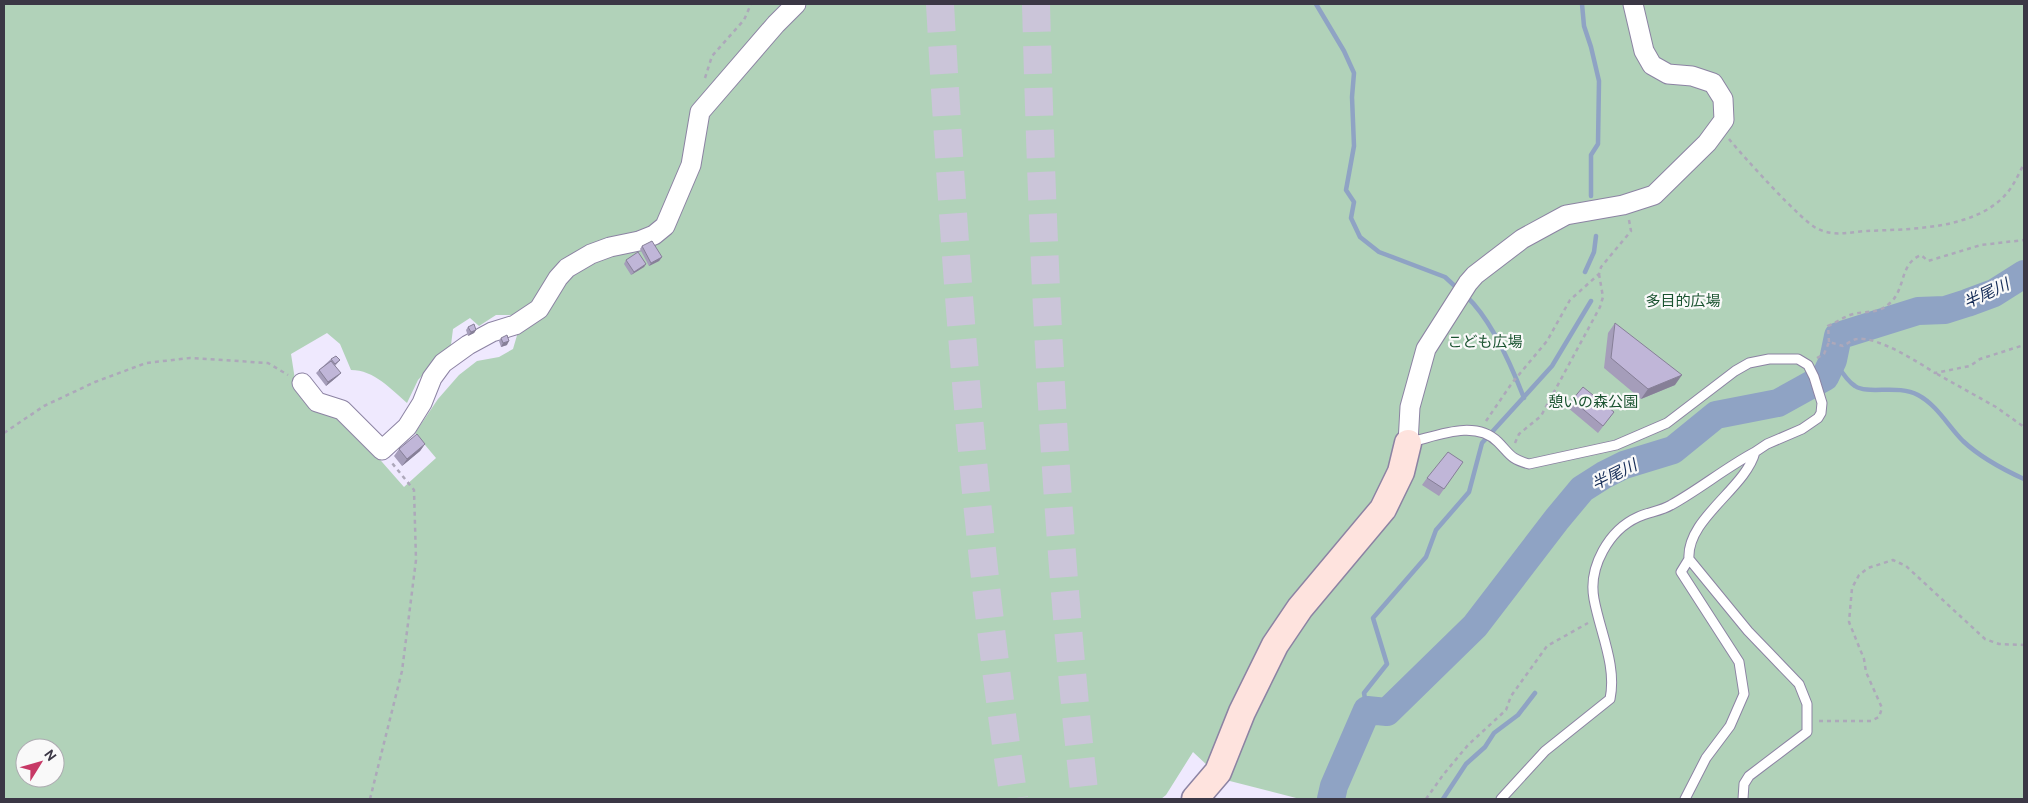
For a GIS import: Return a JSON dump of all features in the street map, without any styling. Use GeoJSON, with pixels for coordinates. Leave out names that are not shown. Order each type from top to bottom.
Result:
{"type":"FeatureCollection","features":[{"type":"Feature","properties":{"kind":"street"},"geometry":{"type":"LineString","coordinates":[[302,383],[317,402],[342,410],[382,450],[408,427],[422,403],[432,378],[443,363],[468,345],[492,332],[515,325],[539,309],[558,278],[567,268],[590,254],[654,234],[665,226],[691,166],[700,112],[776,24],[796,4]]}},
{"type":"Feature","properties":{"kind":"street"},"geometry":{"type":"LineString","coordinates":[[1195,799],[1218,772],[1242,712],[1274,645],[1300,608],[1383,509],[1401,472],[1408,443],[1410,407],[1426,350],[1454,302],[1468,283],[1522,240],[1566,215],[1623,205],[1654,195],[1707,143],[1724,120],[1723,99],[1713,83],[1692,76],[1668,74],[1652,65],[1644,51],[1633,4]]}},
{"type":"Feature","properties":{"kind":"lane"},"geometry":{"type":"LineString","coordinates":[[1408,443],[1462,429],[1480,432],[1497,441],[1508,455],[1515,460],[1529,464],[1616,445],[1667,423],[1735,371],[1749,363],[1785,358],[1798,359],[1808,365],[1822,404],[1818,418],[1802,430],[1767,444],[1669,506],[1638,517],[1612,538],[1603,550],[1593,578],[1593,594],[1597,618],[1612,672],[1610,699],[1545,751],[1501,799]]}},
{"type":"Feature","properties":{"kind":"lane"},"geometry":{"type":"LineString","coordinates":[[1685,799],[1706,758],[1730,726],[1744,694],[1739,662],[1681,572],[1689,559],[1692,541],[1723,496],[1752,463],[1755,452]]}},
{"type":"Feature","properties":{"kind":"lane"},"geometry":{"type":"LineString","coordinates":[[1689,559],[1748,631],[1798,684],[1807,704],[1807,732],[1749,776],[1744,784],[1743,799]]}},
{"type":"Feature","properties":{"kind":"path"},"geometry":{"type":"LineString","coordinates":[[708,102],[705,78],[712,56],[744,20],[751,4]]}},
{"type":"Feature","properties":{"kind":"path"},"geometry":{"type":"LineString","coordinates":[[1719,126],[1756,169],[1816,229],[1841,235],[1866,231],[1928,229],[1964,219],[1989,208],[2006,194],[2024,164]]}},
{"type":"Feature","properties":{"kind":"path"},"geometry":{"type":"LineString","coordinates":[[1508,455],[1519,434],[1541,416],[1600,307],[1603,297],[1599,274],[1601,267],[1631,231],[1623,205]]}},
{"type":"Feature","properties":{"kind":"path"},"geometry":{"type":"LineString","coordinates":[[1808,365],[1824,354],[1829,342],[1828,326],[1850,315],[1876,312],[1891,302],[1905,273],[1905,267],[1912,259],[1920,255],[1928,260],[1981,245],[2024,240]]}},
{"type":"Feature","properties":{"kind":"path"},"geometry":{"type":"LineString","coordinates":[[1480,432],[1512,383],[1548,341],[1570,300],[1599,274]]}},
{"type":"Feature","properties":{"kind":"path"},"geometry":{"type":"LineString","coordinates":[[1829,342],[1843,346],[1856,339],[1874,340],[1996,406],[2024,427]]}},
{"type":"Feature","properties":{"kind":"path"},"geometry":{"type":"LineString","coordinates":[[1935,373],[1970,366],[1980,360],[2024,345]]}},
{"type":"Feature","properties":{"kind":"path"},"geometry":{"type":"LineString","coordinates":[[4,433],[44,406],[95,382],[146,363],[190,358],[268,363],[302,383]]}},
{"type":"Feature","properties":{"kind":"path"},"geometry":{"type":"LineString","coordinates":[[370,799],[402,671],[416,560],[414,490],[382,450]]}},
{"type":"Feature","properties":{"kind":"path"},"geometry":{"type":"LineString","coordinates":[[1808,720],[1871,721],[1879,717],[1882,708],[1866,672],[1864,659],[1849,622],[1852,588],[1864,572],[1881,563],[1893,560],[1906,566],[1985,640],[1998,644],[2024,645]]}},
{"type":"Feature","properties":{"kind":"path"},"geometry":{"type":"LineString","coordinates":[[1426,799],[1468,745],[1506,710],[1511,696],[1546,646],[1597,618]]}},
{"type":"Feature","properties":{"kind":"green space"},"geometry":{"type":"Polygon","coordinates":[[[4,4],[2024,4],[2024,799],[1300,799],[1222,779],[1193,752],[1166,795],[1161,799],[4,799],[4,4]],[[496,315],[479,326],[470,318],[453,329],[451,345],[418,380],[407,403],[375,377],[367,373],[351,370],[340,344],[327,333],[291,354],[296,386],[339,413],[404,487],[436,458],[415,433],[438,399],[459,375],[477,361],[499,357],[513,349],[518,332],[518,315],[496,315]]]}},
{"type":"Feature","properties":{"kind":"building"},"geometry":{"type":"Polygon","coordinates":[[[652,241],[662,257],[651,263],[642,246],[652,241]]]}},
{"type":"Feature","properties":{"kind":"building"},"geometry":{"type":"Polygon","coordinates":[[[638,252],[646,264],[634,272],[626,260],[638,252]]]}},
{"type":"Feature","properties":{"kind":"building"},"geometry":{"type":"Polygon","coordinates":[[[1615,323],[1682,375],[1648,389],[1611,358],[1615,323]]]}},
{"type":"Feature","properties":{"kind":"building"},"geometry":{"type":"Polygon","coordinates":[[[474,324],[476,330],[471,332],[468,327],[474,324]]]}},
{"type":"Feature","properties":{"kind":"building"},"geometry":{"type":"Polygon","coordinates":[[[507,335],[509,341],[503,343],[501,338],[507,335]]]}},
{"type":"Feature","properties":{"kind":"building"},"geometry":{"type":"Polygon","coordinates":[[[336,356],[340,360],[335,364],[331,359],[336,356]]]}},
{"type":"Feature","properties":{"kind":"building"},"geometry":{"type":"Polygon","coordinates":[[[331,361],[341,373],[328,382],[319,370],[331,361]]]}},
{"type":"Feature","properties":{"kind":"building"},"geometry":{"type":"Polygon","coordinates":[[[1583,387],[1614,412],[1603,426],[1572,400],[1583,387]]]}},
{"type":"Feature","properties":{"kind":"building"},"geometry":{"type":"Polygon","coordinates":[[[417,434],[425,444],[407,459],[399,449],[417,434]]]}},
{"type":"Feature","properties":{"kind":"building"},"geometry":{"type":"Polygon","coordinates":[[[1448,452],[1463,462],[1444,489],[1427,478],[1448,452]]]}},
{"type":"Feature","properties":{"kind":"waterway"},"geometry":{"type":"LineString","coordinates":[[1316,4],[1344,51],[1354,73],[1352,97],[1354,146],[1346,190],[1354,202],[1351,218],[1360,237],[1379,252],[1445,277],[1458,289]]}},
{"type":"Feature","properties":{"kind":"waterway"},"geometry":{"type":"LineString","coordinates":[[1582,4],[1584,26],[1599,81],[1598,144],[1591,155],[1591,196]]}},
{"type":"Feature","properties":{"kind":"waterway"},"geometry":{"type":"LineString","coordinates":[[1585,272],[1594,252],[1596,236]]}},
{"type":"Feature","properties":{"kind":"waterway","name":"半尾川"},"geometry":{"type":"LineString","coordinates":[[1331,799],[1334,786],[1367,710],[1387,712],[1475,626],[1582,489],[1624,465],[1673,450],[1716,415],[1778,403],[1825,377],[1833,360],[1838,336],[1918,311],[1945,310],[1967,303],[1994,293],[2024,274]]}},
{"type":"Feature","properties":{"kind":"waterway"},"geometry":{"type":"LineString","coordinates":[[1466,296],[1484,317],[1492,330],[1507,358],[1524,398]]}},
{"type":"Feature","properties":{"kind":"waterway"},"geometry":{"type":"LineString","coordinates":[[1367,710],[1364,693],[1387,664],[1373,618],[1426,557],[1436,530],[1469,492],[1482,443],[1552,366],[1591,301]]}},
{"type":"Feature","properties":{"kind":"waterway"},"geometry":{"type":"LineString","coordinates":[[1830,366],[1836,363],[1844,376],[1861,389],[1902,390],[1925,399],[1937,410],[1963,441],[1977,453],[2024,479]]}},
{"type":"Feature","properties":{"kind":"waterway"},"geometry":{"type":"LineString","coordinates":[[1443,799],[1466,764],[1485,747],[1494,733],[1518,715],[1535,693]]}},
{"type":"Feature","properties":{"kind":"tunnel"},"geometry":{"type":"LineString","coordinates":[[940,4],[959,303],[977,502],[1000,700],[1014,799]]}},
{"type":"Feature","properties":{"kind":"tunnel"},"geometry":{"type":"LineString","coordinates":[[1036,4],[1042,203],[1058,501],[1085,799]]}},
{"type":"Feature","properties":{"kind":"park label","name":"多目的広場"},"geometry":{"type":"Point","coordinates":[1683,301]}},
{"type":"Feature","properties":{"kind":"park label","name":"こども広場"},"geometry":{"type":"Point","coordinates":[1485,342]}},
{"type":"Feature","properties":{"kind":"park label","name":"憩いの森公園"},"geometry":{"type":"Point","coordinates":[1593,402]}}]}
